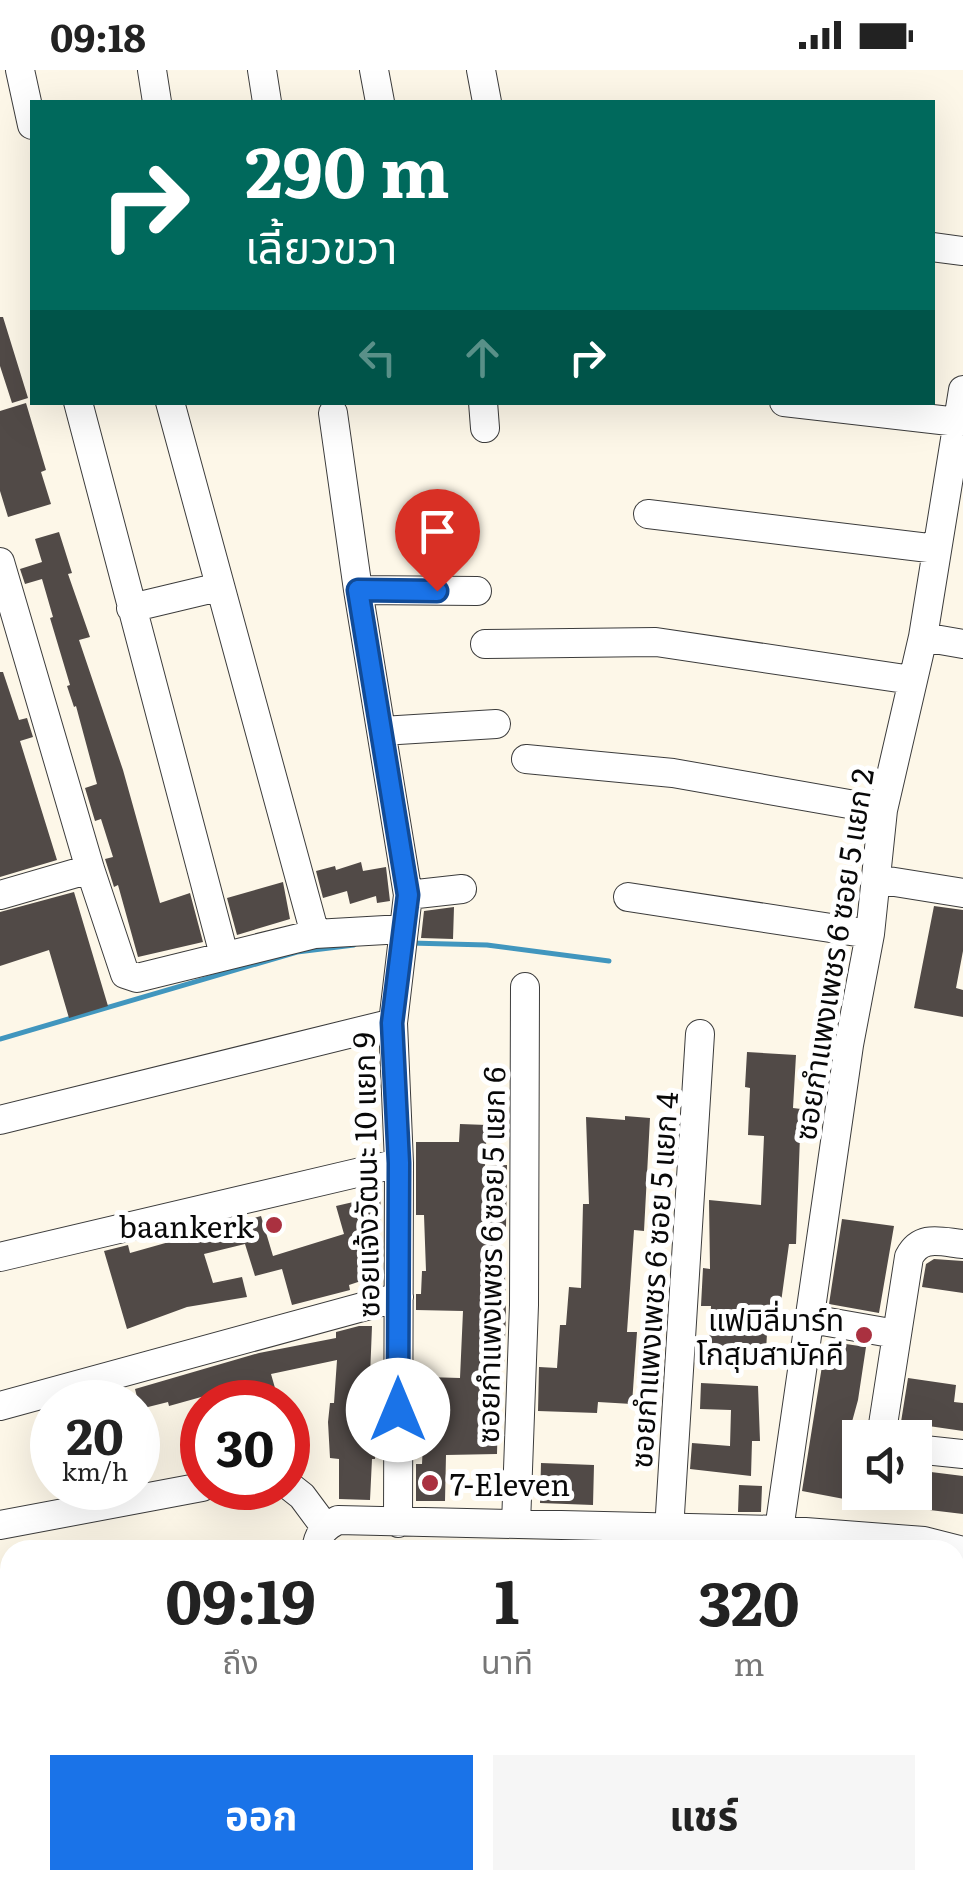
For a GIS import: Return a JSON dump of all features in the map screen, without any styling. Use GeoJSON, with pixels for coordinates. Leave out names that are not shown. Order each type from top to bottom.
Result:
{"type":"FeatureCollection","features":[{"type":"Feature","properties":{"kind":"street"},"geometry":{"type":"LineString","coordinates":[[20,70],[30,117]]}},
{"type":"Feature","properties":{"kind":"street"},"geometry":{"type":"LineString","coordinates":[[152,70],[157,100]]}},
{"type":"Feature","properties":{"kind":"street"},"geometry":{"type":"LineString","coordinates":[[262,70],[268,100]]}},
{"type":"Feature","properties":{"kind":"street"},"geometry":{"type":"LineString","coordinates":[[374,70],[380,100]]}},
{"type":"Feature","properties":{"kind":"street"},"geometry":{"type":"LineString","coordinates":[[481,70],[486,100]]}},
{"type":"Feature","properties":{"kind":"street"},"geometry":{"type":"LineString","coordinates":[[935,247],[963,250]]}},
{"type":"Feature","properties":{"kind":"street","name":"ซอยกำแพงเพชร 6 ซอย 5 แยก 2"},"geometry":{"type":"LineString","coordinates":[[780,1540],[849,1045],[870,934],[883,810],[923,637],[963,390]]}},
{"type":"Feature","properties":{"kind":"street"},"geometry":{"type":"LineString","coordinates":[[79,405],[224,955]]}},
{"type":"Feature","properties":{"kind":"street"},"geometry":{"type":"LineString","coordinates":[[171,405],[316,934]]}},
{"type":"Feature","properties":{"kind":"street"},"geometry":{"type":"LineString","coordinates":[[831,405],[958,435]]}},
{"type":"Feature","properties":{"kind":"street","name":"ซอยแจ้งวัฒนะ 10 แยก 9"},"geometry":{"type":"LineString","coordinates":[[333,413],[408,895],[392,1023],[399,1163],[398,1523]]}},
{"type":"Feature","properties":{"kind":"street"},"geometry":{"type":"LineString","coordinates":[[648,514],[937,550]]}},
{"type":"Feature","properties":{"kind":"street"},"geometry":{"type":"LineString","coordinates":[[0,562],[90,869],[125,974],[136,978],[316,934],[402,938]]}},
{"type":"Feature","properties":{"kind":"street"},"geometry":{"type":"LineString","coordinates":[[131,608],[219,587]]}},
{"type":"Feature","properties":{"kind":"street"},"geometry":{"type":"LineString","coordinates":[[358,590],[477,591]]}},
{"type":"Feature","properties":{"kind":"street"},"geometry":{"type":"LineString","coordinates":[[923,637],[963,644]]}},
{"type":"Feature","properties":{"kind":"street"},"geometry":{"type":"LineString","coordinates":[[485,644],[656,642],[912,680]]}},
{"type":"Feature","properties":{"kind":"street"},"geometry":{"type":"LineString","coordinates":[[382,731],[496,724]]}},
{"type":"Feature","properties":{"kind":"street"},"geometry":{"type":"LineString","coordinates":[[526,758],[673,773],[883,810]]}},
{"type":"Feature","properties":{"kind":"street"},"geometry":{"type":"LineString","coordinates":[[0,896],[90,869]]}},
{"type":"Feature","properties":{"kind":"street"},"geometry":{"type":"LineString","coordinates":[[876,879],[963,893]]}},
{"type":"Feature","properties":{"kind":"street"},"geometry":{"type":"LineString","coordinates":[[408,895],[462,889]]}},
{"type":"Feature","properties":{"kind":"street"},"geometry":{"type":"LineString","coordinates":[[628,897],[870,934]]}},
{"type":"Feature","properties":{"kind":"street","name":"ซอยกำแพงเพชร 6 ซอย 5 แยก 6"},"geometry":{"type":"LineString","coordinates":[[516,1524],[524,1305],[525,987]]}},
{"type":"Feature","properties":{"kind":"street"},"geometry":{"type":"LineString","coordinates":[[0,1120],[392,1023]]}},
{"type":"Feature","properties":{"kind":"street","name":"ซอยกำแพงเพชร 6 ซอย 5 แยก 4"},"geometry":{"type":"LineString","coordinates":[[669,1530],[700,1034]]}},
{"type":"Feature","properties":{"kind":"street"},"geometry":{"type":"LineString","coordinates":[[0,1258],[399,1163]]}},
{"type":"Feature","properties":{"kind":"street"},"geometry":{"type":"LineString","coordinates":[[884,1420],[909,1256],[915,1245],[926,1240],[963,1244]]}},
{"type":"Feature","properties":{"kind":"street"},"geometry":{"type":"LineString","coordinates":[[0,1406],[399,1298]]}},
{"type":"Feature","properties":{"kind":"street"},"geometry":{"type":"LineString","coordinates":[[811,1320],[896,1334]]}},
{"type":"Feature","properties":{"kind":"street"},"geometry":{"type":"LineString","coordinates":[[932,1451],[963,1454]]}},
{"type":"Feature","properties":{"kind":"street"},"geometry":{"type":"LineString","coordinates":[[0,1524],[180,1491]]}},
{"type":"Feature","properties":{"kind":"street"},"geometry":{"type":"LineString","coordinates":[[308,1510],[320,1538],[338,1520],[669,1530],[780,1540],[924,1540]]}},
{"type":"Feature","properties":{"kind":"building"},"geometry":{"type":"Polygon","coordinates":[[[0,317],[28,398],[12,403],[0,366],[0,317]]]}},
{"type":"Feature","properties":{"kind":"building"},"geometry":{"type":"Polygon","coordinates":[[[26,403],[46,470],[41,472],[51,504],[8,517],[0,491],[0,411],[26,403]]]}},
{"type":"Feature","properties":{"kind":"building"},"geometry":{"type":"Polygon","coordinates":[[[59,532],[72,573],[68,574],[90,637],[79,640],[123,770],[160,903],[190,893],[203,942],[138,957],[118,885],[114,887],[105,859],[113,857],[101,819],[95,821],[85,788],[97,784],[67,686],[70,685],[42,579],[25,584],[20,569],[42,562],[35,539],[59,532]]]}},
{"type":"Feature","properties":{"kind":"building"},"geometry":{"type":"Polygon","coordinates":[[[0,672],[19,720],[27,718],[33,737],[20,741],[57,860],[0,877],[0,672]]]}},
{"type":"Feature","properties":{"kind":"building"},"geometry":{"type":"Polygon","coordinates":[[[361,862],[363,871],[386,867],[390,901],[377,903],[376,896],[350,904],[347,891],[323,898],[316,871],[361,862]]]}},
{"type":"Feature","properties":{"kind":"building"},"geometry":{"type":"Polygon","coordinates":[[[283,882],[290,919],[237,935],[227,898],[283,882]]]}},
{"type":"Feature","properties":{"kind":"building"},"geometry":{"type":"Polygon","coordinates":[[[74,892],[108,1006],[69,1018],[49,950],[0,966],[0,912],[74,892]]]}},
{"type":"Feature","properties":{"kind":"building"},"geometry":{"type":"Polygon","coordinates":[[[934,906],[963,910],[963,951],[956,988],[963,990],[963,1017],[914,1008],[934,906]]]}},
{"type":"Feature","properties":{"kind":"building"},"geometry":{"type":"Polygon","coordinates":[[[454,907],[453,939],[421,938],[424,911],[454,907]]]}},
{"type":"Feature","properties":{"kind":"building"},"geometry":{"type":"Polygon","coordinates":[[[747,1052],[796,1055],[793,1108],[801,1109],[796,1244],[789,1244],[779,1317],[768,1316],[766,1351],[709,1345],[711,1306],[701,1306],[703,1268],[710,1269],[709,1200],[761,1205],[764,1136],[748,1135],[747,1052]]]}},
{"type":"Feature","properties":{"kind":"building"},"geometry":{"type":"Polygon","coordinates":[[[625,1116],[650,1118],[644,1231],[634,1230],[627,1332],[637,1332],[632,1404],[598,1402],[597,1413],[538,1411],[539,1367],[557,1368],[560,1325],[566,1325],[569,1287],[581,1288],[583,1204],[589,1204],[586,1117],[625,1120],[625,1116]]]}},
{"type":"Feature","properties":{"kind":"building"},"geometry":{"type":"Polygon","coordinates":[[[460,1124],[487,1125],[485,1166],[507,1165],[506,1227],[498,1227],[496,1275],[505,1275],[506,1315],[504,1364],[499,1364],[497,1454],[446,1455],[445,1501],[416,1501],[416,1464],[422,1464],[426,1377],[460,1378],[463,1311],[416,1310],[416,1294],[421,1294],[422,1271],[426,1271],[424,1215],[416,1215],[416,1142],[459,1142],[460,1124]]]}},
{"type":"Feature","properties":{"kind":"building"},"geometry":{"type":"Polygon","coordinates":[[[380,1185],[381,1223],[364,1228],[379,1275],[349,1285],[350,1290],[292,1305],[282,1269],[255,1276],[245,1244],[204,1254],[213,1283],[242,1277],[247,1297],[187,1307],[127,1329],[104,1251],[128,1245],[130,1253],[261,1216],[273,1256],[344,1234],[336,1206],[362,1200],[359,1190],[380,1185]]]}},
{"type":"Feature","properties":{"kind":"building"},"geometry":{"type":"Polygon","coordinates":[[[842,1219],[894,1226],[879,1313],[829,1304],[842,1219]]]}},
{"type":"Feature","properties":{"kind":"building"},"geometry":{"type":"Polygon","coordinates":[[[934,1259],[963,1261],[963,1293],[922,1287],[926,1264],[934,1259]]]}},
{"type":"Feature","properties":{"kind":"building"},"geometry":{"type":"Polygon","coordinates":[[[372,1326],[370,1377],[379,1377],[370,1500],[339,1499],[339,1459],[330,1458],[328,1422],[330,1403],[334,1403],[337,1360],[271,1374],[273,1380],[180,1380],[180,1403],[160,1404],[160,1382],[259,1353],[336,1338],[336,1332],[372,1326]]]}},
{"type":"Feature","properties":{"kind":"building"},"geometry":{"type":"Polygon","coordinates":[[[826,1341],[866,1347],[852,1420],[842,1420],[842,1499],[802,1491],[826,1341]]]}},
{"type":"Feature","properties":{"kind":"building"},"geometry":{"type":"Polygon","coordinates":[[[908,1378],[956,1385],[954,1402],[963,1403],[963,1431],[932,1426],[932,1420],[901,1420],[908,1378]]]}},
{"type":"Feature","properties":{"kind":"building"},"geometry":{"type":"Polygon","coordinates":[[[701,1383],[758,1386],[760,1441],[752,1441],[751,1476],[690,1469],[692,1443],[730,1446],[731,1410],[700,1409],[701,1383]]]}},
{"type":"Feature","properties":{"kind":"building"},"geometry":{"type":"Polygon","coordinates":[[[541,1463],[594,1465],[593,1505],[540,1503],[541,1463]]]}},
{"type":"Feature","properties":{"kind":"building"},"geometry":{"type":"Polygon","coordinates":[[[932,1472],[963,1476],[963,1514],[930,1510],[932,1472]]]}},
{"type":"Feature","properties":{"kind":"building"},"geometry":{"type":"Polygon","coordinates":[[[739,1485],[762,1486],[761,1512],[738,1512],[739,1485]]]}},
{"type":"Feature","properties":{"kind":"waterway"},"geometry":{"type":"LineString","coordinates":[[410,943],[487,945],[609,961]]}},
{"type":"Feature","properties":{"kind":"waterway"},"geometry":{"type":"LineString","coordinates":[[0,1039],[297,952],[354,945]]}},
{"type":"Feature","properties":{"kind":"place","name":"baankerk"},"geometry":{"type":"Point","coordinates":[274,1225]}},
{"type":"Feature","properties":{"kind":"place","name":"แฟมิลี่มาร์ท โกสุมสามัคคี"},"geometry":{"type":"Point","coordinates":[864,1335]}},
{"type":"Feature","properties":{"kind":"place","name":"7-Eleven"},"geometry":{"type":"Point","coordinates":[430,1483]}},
{"type":"Feature","properties":{"kind":"route"},"geometry":{"type":"LineString","coordinates":[[398,1410],[399,1163],[392,1023],[408,895],[358,590],[437,591]]}}]}
